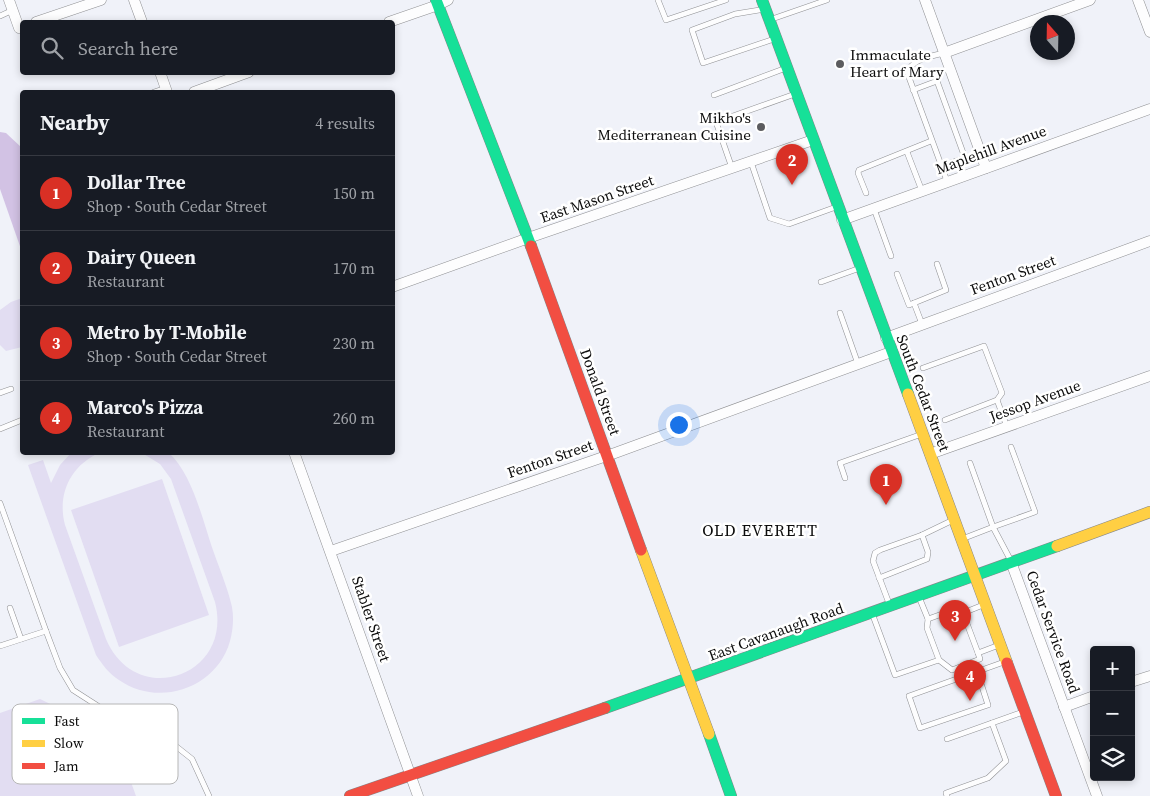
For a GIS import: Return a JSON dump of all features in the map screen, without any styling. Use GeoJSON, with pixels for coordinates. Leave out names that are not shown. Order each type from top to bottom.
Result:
{"type":"FeatureCollection","features":[{"type":"Feature","properties":{"kind":"street"},"geometry":{"type":"LineString","coordinates":[[9,0],[20,26]]}},
{"type":"Feature","properties":{"kind":"street"},"geometry":{"type":"LineString","coordinates":[[42,20],[101,0]]}},
{"type":"Feature","properties":{"kind":"street"},"geometry":{"type":"LineString","coordinates":[[134,0],[141,20]]}},
{"type":"Feature","properties":{"kind":"street"},"geometry":{"type":"LineString","coordinates":[[925,0],[986,168]]}},
{"type":"Feature","properties":{"kind":"street"},"geometry":{"type":"LineString","coordinates":[[944,53],[1090,0]]}},
{"type":"Feature","properties":{"kind":"street"},"geometry":{"type":"LineString","coordinates":[[1138,0],[1150,32]]}},
{"type":"Feature","properties":{"kind":"street"},"geometry":{"type":"LineString","coordinates":[[394,20],[441,2]]}},
{"type":"Feature","properties":{"kind":"street","name":"Donald Street"},"geometry":{"type":"LineString","coordinates":[[441,2],[731,796]]}},
{"type":"Feature","properties":{"kind":"street","name":"South Cedar Street"},"geometry":{"type":"LineString","coordinates":[[765,10],[1001,644],[1053,795]]}},
{"type":"Feature","properties":{"kind":"street"},"geometry":{"type":"LineString","coordinates":[[161,75],[166,90]]}},
{"type":"Feature","properties":{"kind":"street"},"geometry":{"type":"LineString","coordinates":[[200,90],[242,75]]}},
{"type":"Feature","properties":{"kind":"street","name":"Maplehill Avenue"},"geometry":{"type":"LineString","coordinates":[[842,220],[1150,109]]}},
{"type":"Feature","properties":{"kind":"street","name":"East Mason Street"},"geometry":{"type":"LineString","coordinates":[[395,286],[813,140]]}},
{"type":"Feature","properties":{"kind":"street","name":"Fenton Street"},"geometry":{"type":"LineString","coordinates":[[886,338],[1150,240]]}},
{"type":"Feature","properties":{"kind":"street","name":"Fenton Street"},"geometry":{"type":"LineString","coordinates":[[331,551],[607,456],[892,352]]}},
{"type":"Feature","properties":{"kind":"street","name":"Jessop Avenue"},"geometry":{"type":"LineString","coordinates":[[930,454],[1150,376]]}},
{"type":"Feature","properties":{"kind":"street","name":"Stabler Street"},"geometry":{"type":"LineString","coordinates":[[295,455],[418,796]]}},
{"type":"Feature","properties":{"kind":"street","name":"East Cavanaugh Road"},"geometry":{"type":"LineString","coordinates":[[350,796],[688,679],[1150,512]]}},
{"type":"Feature","properties":{"kind":"street","name":"Cedar Service Road"},"geometry":{"type":"LineString","coordinates":[[1011,562],[1097,796]]}},
{"type":"Feature","properties":{"kind":"street"},"geometry":{"type":"LineString","coordinates":[[1135,681],[1150,676]]}},
{"type":"Feature","properties":{"kind":"street"},"geometry":{"type":"LineString","coordinates":[[1064,707],[1090,697]]}},
{"type":"Feature","properties":{"kind":"lane"},"geometry":{"type":"LineString","coordinates":[[658,0],[666,20],[726,0]]}},
{"type":"Feature","properties":{"kind":"lane"},"geometry":{"type":"LineString","coordinates":[[776,39],[703,63],[692,30],[735,14],[827,0]]}},
{"type":"Feature","properties":{"kind":"lane"},"geometry":{"type":"LineString","coordinates":[[0,16],[12,10]]}},
{"type":"Feature","properties":{"kind":"lane"},"geometry":{"type":"LineString","coordinates":[[944,53],[915,62],[907,72],[947,181]]}},
{"type":"Feature","properties":{"kind":"lane"},"geometry":{"type":"LineString","coordinates":[[714,95],[786,68]]}},
{"type":"Feature","properties":{"kind":"lane"},"geometry":{"type":"LineString","coordinates":[[913,90],[937,81],[965,158],[941,166]]}},
{"type":"Feature","properties":{"kind":"lane"},"geometry":{"type":"LineString","coordinates":[[732,168],[716,122],[796,94]]}},
{"type":"Feature","properties":{"kind":"lane"},"geometry":{"type":"LineString","coordinates":[[866,193],[858,173],[859,170],[931,141]]}},
{"type":"Feature","properties":{"kind":"lane"},"geometry":{"type":"LineString","coordinates":[[907,152],[922,191]]}},
{"type":"Feature","properties":{"kind":"lane"},"geometry":{"type":"LineString","coordinates":[[750,162],[770,218],[789,224],[837,206]]}},
{"type":"Feature","properties":{"kind":"lane"},"geometry":{"type":"LineString","coordinates":[[874,208],[891,256]]}},
{"type":"Feature","properties":{"kind":"lane"},"geometry":{"type":"LineString","coordinates":[[897,274],[908,306],[946,290],[936,264]]}},
{"type":"Feature","properties":{"kind":"lane"},"geometry":{"type":"LineString","coordinates":[[821,282],[860,268]]}},
{"type":"Feature","properties":{"kind":"lane"},"geometry":{"type":"LineString","coordinates":[[914,303],[922,324]]}},
{"type":"Feature","properties":{"kind":"lane"},"geometry":{"type":"LineString","coordinates":[[840,313],[858,365]]}},
{"type":"Feature","properties":{"kind":"lane"},"geometry":{"type":"LineString","coordinates":[[923,368],[984,346],[1002,393],[997,400],[945,420]]}},
{"type":"Feature","properties":{"kind":"lane"},"geometry":{"type":"LineString","coordinates":[[0,393],[11,389]]}},
{"type":"Feature","properties":{"kind":"lane"},"geometry":{"type":"LineString","coordinates":[[997,400],[1006,427]]}},
{"type":"Feature","properties":{"kind":"lane"},"geometry":{"type":"LineString","coordinates":[[0,420],[1,428],[20,421]]}},
{"type":"Feature","properties":{"kind":"lane"},"geometry":{"type":"LineString","coordinates":[[845,478],[840,464],[922,434]]}},
{"type":"Feature","properties":{"kind":"lane"},"geometry":{"type":"LineString","coordinates":[[961,539],[1035,512],[1011,448]]}},
{"type":"Feature","properties":{"kind":"lane"},"geometry":{"type":"LineString","coordinates":[[970,463],[993,527],[1011,562]]}},
{"type":"Feature","properties":{"kind":"lane"},"geometry":{"type":"LineString","coordinates":[[0,503],[60,668],[73,690],[95,704]]}},
{"type":"Feature","properties":{"kind":"lane"},"geometry":{"type":"LineString","coordinates":[[890,607],[874,561],[875,553],[922,535],[954,520]]}},
{"type":"Feature","properties":{"kind":"lane"},"geometry":{"type":"LineString","coordinates":[[879,578],[927,559],[928,552],[922,535]]}},
{"type":"Feature","properties":{"kind":"lane"},"geometry":{"type":"LineString","coordinates":[[919,596],[928,619],[927,628],[939,660],[952,670],[980,659],[963,613],[956,609],[928,619]]}},
{"type":"Feature","properties":{"kind":"lane"},"geometry":{"type":"LineString","coordinates":[[963,613],[986,604]]}},
{"type":"Feature","properties":{"kind":"lane"},"geometry":{"type":"LineString","coordinates":[[10,608],[20,639]]}},
{"type":"Feature","properties":{"kind":"lane"},"geometry":{"type":"LineString","coordinates":[[872,613],[895,675],[939,660]]}},
{"type":"Feature","properties":{"kind":"lane"},"geometry":{"type":"LineString","coordinates":[[0,646],[46,631]]}},
{"type":"Feature","properties":{"kind":"lane"},"geometry":{"type":"LineString","coordinates":[[978,653],[1001,644]]}},
{"type":"Feature","properties":{"kind":"lane"},"geometry":{"type":"LineString","coordinates":[[977,671],[988,705],[920,728],[909,696],[977,671],[1007,661]]}},
{"type":"Feature","properties":{"kind":"lane"},"geometry":{"type":"LineString","coordinates":[[947,739],[1025,711]]}},
{"type":"Feature","properties":{"kind":"lane"},"geometry":{"type":"LineString","coordinates":[[947,796],[946,793],[988,778],[1006,761],[992,723]]}},
{"type":"Feature","properties":{"kind":"lane"},"geometry":{"type":"LineString","coordinates":[[178,748],[192,759],[208,796]]}},
{"type":"Feature","properties":{"kind":"shaded area"},"geometry":{"type":"Polygon","coordinates":[[[0,132],[6,133],[20,146],[20,246],[0,189],[0,132]]]}},
{"type":"Feature","properties":{"kind":"shaded area"},"geometry":{"type":"Polygon","coordinates":[[[20,299],[20,348],[6,351],[0,345],[0,310],[11,302],[20,299]]]}},
{"type":"Feature","properties":{"kind":"shaded area"},"geometry":{"type":"Polygon","coordinates":[[[69,455],[96,455],[80,466],[68,483],[63,503],[65,525],[106,639],[120,661],[138,674],[159,678],[179,675],[197,665],[210,649],[217,628],[215,602],[171,479],[160,464],[145,455],[171,455],[185,474],[191,486],[226,586],[233,615],[231,637],[223,657],[213,671],[200,681],[185,689],[168,692],[151,692],[135,688],[112,675],[96,655],[28,465],[43,460],[51,483],[60,465],[69,455]]]}},
{"type":"Feature","properties":{"kind":"shaded area"},"geometry":{"type":"Polygon","coordinates":[[[162,479],[209,615],[119,647],[71,510],[162,479]]]}},
{"type":"Feature","properties":{"kind":"shaded area"},"geometry":{"type":"Polygon","coordinates":[[[40,699],[50,704],[26,704],[40,699]]]}},
{"type":"Feature","properties":{"kind":"shaded area"},"geometry":{"type":"Polygon","coordinates":[[[12,709],[12,784],[132,784],[136,796],[0,796],[0,713],[12,709]]]}},
{"type":"Feature","properties":{"kind":"traffic: fast"},"geometry":{"type":"LineString","coordinates":[[436,0],[531,246]]}},
{"type":"Feature","properties":{"kind":"traffic: fast"},"geometry":{"type":"LineString","coordinates":[[762,0],[908,394]]}},
{"type":"Feature","properties":{"kind":"traffic: fast"},"geometry":{"type":"LineString","coordinates":[[605,708],[1057,546]]}},
{"type":"Feature","properties":{"kind":"traffic: fast"},"geometry":{"type":"LineString","coordinates":[[709,734],[731,796]]}},
{"type":"Feature","properties":{"kind":"traffic: slow"},"geometry":{"type":"LineString","coordinates":[[908,394],[1007,663]]}},
{"type":"Feature","properties":{"kind":"traffic: slow"},"geometry":{"type":"LineString","coordinates":[[1057,546],[1150,512]]}},
{"type":"Feature","properties":{"kind":"traffic: slow"},"geometry":{"type":"LineString","coordinates":[[641,550],[709,734]]}},
{"type":"Feature","properties":{"kind":"traffic: jam"},"geometry":{"type":"LineString","coordinates":[[531,246],[641,550]]}},
{"type":"Feature","properties":{"kind":"traffic: jam"},"geometry":{"type":"LineString","coordinates":[[1007,663],[1056,796]]}},
{"type":"Feature","properties":{"kind":"traffic: jam"},"geometry":{"type":"LineString","coordinates":[[350,796],[605,708]]}},
{"type":"Feature","properties":{"kind":"place","name":"Immaculate Heart of Mary"},"geometry":{"type":"Point","coordinates":[840,64]}},
{"type":"Feature","properties":{"kind":"place","name":"Mikho's Mediterranean Cuisine"},"geometry":{"type":"Point","coordinates":[761,127]}},
{"type":"Feature","properties":{"kind":"place","name":"Dairy Queen"},"geometry":{"type":"Point","coordinates":[792,185]}},
{"type":"Feature","properties":{"kind":"place","name":"Dollar Tree"},"geometry":{"type":"Point","coordinates":[886,505]}},
{"type":"Feature","properties":{"kind":"place","name":"Metro by T-Mobile"},"geometry":{"type":"Point","coordinates":[955,641]}},
{"type":"Feature","properties":{"kind":"place","name":"Marco's Pizza"},"geometry":{"type":"Point","coordinates":[970,701]}},
{"type":"Feature","properties":{"kind":"district","name":"OLD EVERETT"},"geometry":{"type":"Point","coordinates":[760,530]}}]}
